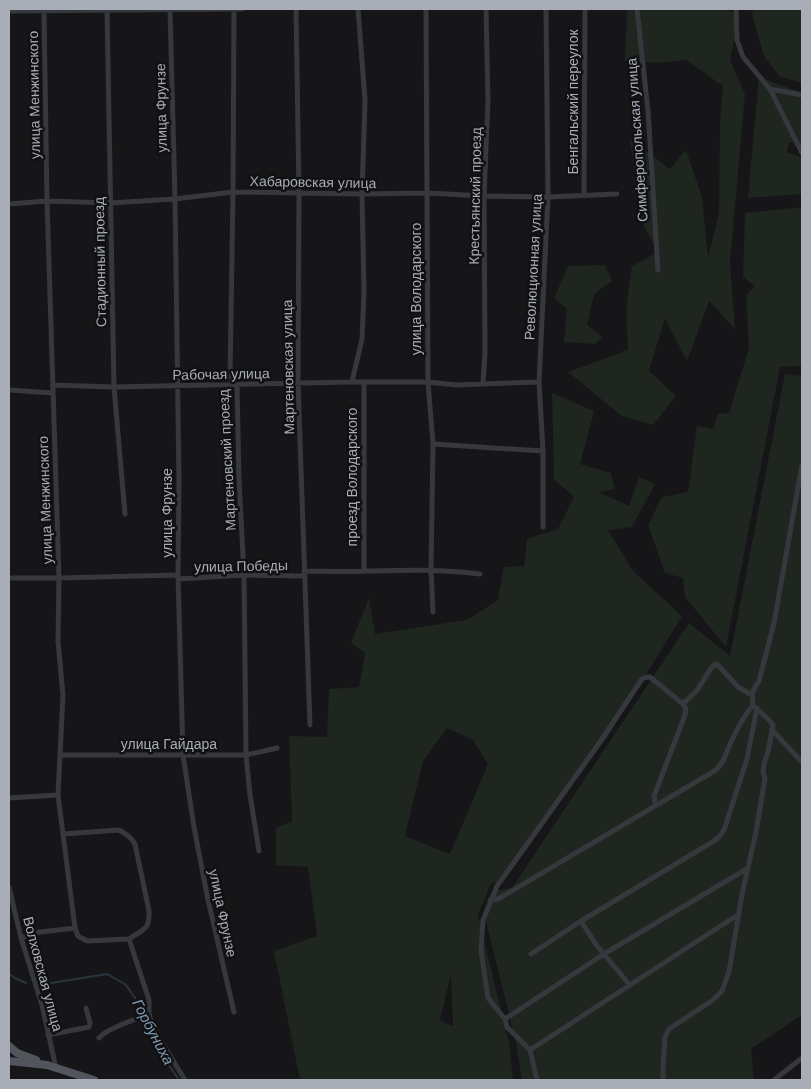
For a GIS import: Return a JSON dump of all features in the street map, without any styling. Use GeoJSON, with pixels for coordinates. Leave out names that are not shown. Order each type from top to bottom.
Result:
{"type":"FeatureCollection","features":[{"type":"Feature","properties":{"kind":"main road"},"geometry":{"type":"LineString","coordinates":[[9,1046],[17,1053],[47,1065],[94,1080]]}},
{"type":"Feature","properties":{"kind":"main road"},"geometry":{"type":"LineString","coordinates":[[9,1061],[47,1065]]}},
{"type":"Feature","properties":{"kind":"street","name":"Стадионный проезд"},"geometry":{"type":"LineString","coordinates":[[107,9],[114,387],[125,514]]}},
{"type":"Feature","properties":{"kind":"street","name":"улица Фрунзе"},"geometry":{"type":"LineString","coordinates":[[170,9],[179,481],[178,577],[184,755],[194,827],[208,900],[234,1012]]}},
{"type":"Feature","properties":{"kind":"street","name":"Мартеновский проезд"},"geometry":{"type":"LineString","coordinates":[[234,9],[230,377],[232,382],[237,385],[244,575],[246,755],[259,851]]}},
{"type":"Feature","properties":{"kind":"street"},"geometry":{"type":"LineString","coordinates":[[9,11],[243,9]]}},
{"type":"Feature","properties":{"kind":"street","name":"Мартеновская улица"},"geometry":{"type":"LineString","coordinates":[[296,9],[299,192],[298,383],[310,725]]}},
{"type":"Feature","properties":{"kind":"street"},"geometry":{"type":"LineString","coordinates":[[352,382],[362,339],[364,291],[362,194],[365,100],[358,9]]}},
{"type":"Feature","properties":{"kind":"street","name":"улица Володарского"},"geometry":{"type":"LineString","coordinates":[[426,9],[428,382],[433,444],[431,570],[433,612]]}},
{"type":"Feature","properties":{"kind":"street","name":"Крестьянский проезд"},"geometry":{"type":"LineString","coordinates":[[483,383],[485,353],[484,196],[488,101],[486,9]]}},
{"type":"Feature","properties":{"kind":"street","name":"Революционная улица"},"geometry":{"type":"LineString","coordinates":[[543,527],[543,451],[539,382],[548,197],[546,9]]}},
{"type":"Feature","properties":{"kind":"street","name":"Бенгальский переулок"},"geometry":{"type":"LineString","coordinates":[[584,196],[585,9]]}},
{"type":"Feature","properties":{"kind":"street","name":"Симферопольская улица"},"geometry":{"type":"LineString","coordinates":[[637,9],[648,112],[658,270]]}},
{"type":"Feature","properties":{"kind":"street"},"geometry":{"type":"LineString","coordinates":[[736,9],[737,40],[743,57],[770,89],[802,153]]}},
{"type":"Feature","properties":{"kind":"street","name":"улица Менжинского"},"geometry":{"type":"LineString","coordinates":[[44,10],[59,578],[58,641],[63,695],[58,795],[75,928]]}},
{"type":"Feature","properties":{"kind":"street"},"geometry":{"type":"LineString","coordinates":[[770,89],[802,95]]}},
{"type":"Feature","properties":{"kind":"street","name":"Хабаровская улица"},"geometry":{"type":"LineString","coordinates":[[9,204],[48,201],[110,203],[175,199],[233,192],[548,197],[617,194]]}},
{"type":"Feature","properties":{"kind":"street","name":"Рабочая улица"},"geometry":{"type":"LineString","coordinates":[[53,385],[114,387],[428,382],[456,385],[539,382]]}},
{"type":"Feature","properties":{"kind":"street","name":"проезд Володарского"},"geometry":{"type":"LineString","coordinates":[[364,383],[364,571]]}},
{"type":"Feature","properties":{"kind":"street"},"geometry":{"type":"LineString","coordinates":[[9,390],[53,394]]}},
{"type":"Feature","properties":{"kind":"street"},"geometry":{"type":"LineString","coordinates":[[433,444],[543,451]]}},
{"type":"Feature","properties":{"kind":"street"},"geometry":{"type":"LineString","coordinates":[[531,954],[581,921],[714,841],[724,830],[747,760],[755,706],[752,695],[759,681],[774,623],[802,465]]}},
{"type":"Feature","properties":{"kind":"street","name":"улица Победы"},"geometry":{"type":"LineString","coordinates":[[9,578],[178,577],[431,570],[480,574]]}},
{"type":"Feature","properties":{"kind":"street"},"geometry":{"type":"LineString","coordinates":[[683,704],[698,689],[711,668],[716,664],[738,687],[752,695]]}},
{"type":"Feature","properties":{"kind":"street"},"geometry":{"type":"LineString","coordinates":[[537,1080],[530,1050],[507,1027],[505,1019],[488,998],[481,950],[483,920],[497,886],[600,742],[642,679],[647,677],[683,704],[686,709],[654,796],[656,805]]}},
{"type":"Feature","properties":{"kind":"street"},"geometry":{"type":"LineString","coordinates":[[663,1080],[665,1037],[669,1029],[713,1000],[722,991],[729,972],[756,832],[765,778],[763,772],[764,764],[767,758],[773,725],[755,706]]}},
{"type":"Feature","properties":{"kind":"street"},"geometry":{"type":"LineString","coordinates":[[490,900],[498,899],[716,770],[723,762],[730,743],[744,716],[755,706]]}},
{"type":"Feature","properties":{"kind":"street"},"geometry":{"type":"LineString","coordinates":[[772,730],[802,762]]}},
{"type":"Feature","properties":{"kind":"street","name":"улица Гайдара"},"geometry":{"type":"LineString","coordinates":[[60,755],[246,755],[277,748]]}},
{"type":"Feature","properties":{"kind":"street"},"geometry":{"type":"LineString","coordinates":[[9,798],[58,795]]}},
{"type":"Feature","properties":{"kind":"street"},"geometry":{"type":"LineString","coordinates":[[21,938],[40,932],[75,928],[78,936],[87,941],[129,939],[148,926],[150,920],[149,911],[135,844],[131,838],[119,830],[63,834]]}},
{"type":"Feature","properties":{"kind":"street"},"geometry":{"type":"LineString","coordinates":[[505,1019],[604,954],[748,868]]}},
{"type":"Feature","properties":{"kind":"street","name":"Волховская улица"},"geometry":{"type":"LineString","coordinates":[[9,887],[21,938],[42,1005],[56,1068]]}},
{"type":"Feature","properties":{"kind":"street"},"geometry":{"type":"LineString","coordinates":[[530,1050],[739,914]]}},
{"type":"Feature","properties":{"kind":"street"},"geometry":{"type":"LineString","coordinates":[[581,921],[604,954],[629,984]]}},
{"type":"Feature","properties":{"kind":"street"},"geometry":{"type":"LineString","coordinates":[[129,939],[149,1000],[149,1014],[153,1028],[185,1080]]}},
{"type":"Feature","properties":{"kind":"street"},"geometry":{"type":"LineString","coordinates":[[48,1035],[89,1027],[90,1023],[86,1008]]}},
{"type":"Feature","properties":{"kind":"street"},"geometry":{"type":"LineString","coordinates":[[100,1038],[102,1034],[149,1014]]}},
{"type":"Feature","properties":{"kind":"street"},"geometry":{"type":"LineString","coordinates":[[774,1080],[802,1058]]}},
{"type":"Feature","properties":{"kind":"shaded area"},"geometry":{"type":"Polygon","coordinates":[[[627,9],[719,9],[739,13],[730,60],[745,94],[730,263],[735,329],[709,301],[687,361],[665,318],[649,371],[676,396],[653,425],[622,416],[568,372],[628,350],[626,309],[632,266],[658,252],[642,222],[630,140],[670,169],[686,150],[702,197],[708,258],[719,213],[720,125],[723,86],[686,60],[657,63],[625,61],[627,9]]]}},
{"type":"Feature","properties":{"kind":"shaded area"},"geometry":{"type":"Polygon","coordinates":[[[752,9],[802,9],[802,83],[779,76],[764,56],[752,9]]]}},
{"type":"Feature","properties":{"kind":"shaded area"},"geometry":{"type":"Polygon","coordinates":[[[759,77],[802,93],[802,145],[789,142],[787,152],[802,157],[802,194],[748,198],[759,77]]]}},
{"type":"Feature","properties":{"kind":"shaded area"},"geometry":{"type":"Polygon","coordinates":[[[802,207],[802,366],[780,367],[726,647],[685,597],[683,578],[665,573],[648,525],[662,497],[688,492],[697,426],[713,429],[718,414],[729,413],[749,348],[746,296],[755,286],[743,277],[745,213],[802,207]]]}},
{"type":"Feature","properties":{"kind":"shaded area"},"geometry":{"type":"Polygon","coordinates":[[[605,265],[612,281],[594,294],[587,325],[602,337],[595,344],[564,342],[567,309],[554,298],[568,266],[605,265]]]}},
{"type":"Feature","properties":{"kind":"shaded area"},"geometry":{"type":"Polygon","coordinates":[[[785,374],[802,376],[802,1015],[751,1049],[754,1080],[522,1080],[516,1043],[485,917],[495,891],[512,888],[689,623],[730,656],[785,374]]]}},
{"type":"Feature","properties":{"kind":"shaded area"},"geometry":{"type":"Polygon","coordinates":[[[552,393],[594,411],[580,464],[611,473],[615,489],[599,492],[629,506],[639,477],[655,484],[632,527],[608,530],[633,571],[682,616],[610,733],[504,881],[491,883],[478,915],[509,1043],[513,1080],[300,1080],[274,951],[317,936],[308,867],[276,865],[276,828],[292,821],[289,736],[327,737],[329,689],[359,687],[365,653],[351,643],[369,598],[375,634],[467,620],[498,600],[504,567],[524,566],[527,539],[558,529],[574,497],[554,479],[552,393]],[[447,728],[423,761],[405,836],[450,854],[488,764],[473,740],[447,728]],[[451,974],[440,1020],[452,1026],[453,1025],[451,974]]]}},
{"type":"Feature","properties":{"kind":"waterway","name":"Горбуниха"},"geometry":{"type":"LineString","coordinates":[[9,974],[26,983]]}},
{"type":"Feature","properties":{"kind":"waterway","name":"Горбуниха"},"geometry":{"type":"LineString","coordinates":[[39,985],[107,974],[126,985],[140,1005],[149,1029],[166,1061],[179,1080]]}},
{"type":"Feature","properties":{"kind":"waterway","name":"Горбуниха"},"geometry":{"type":"LineString","coordinates":[[9,1017],[9,1022]]}}]}
